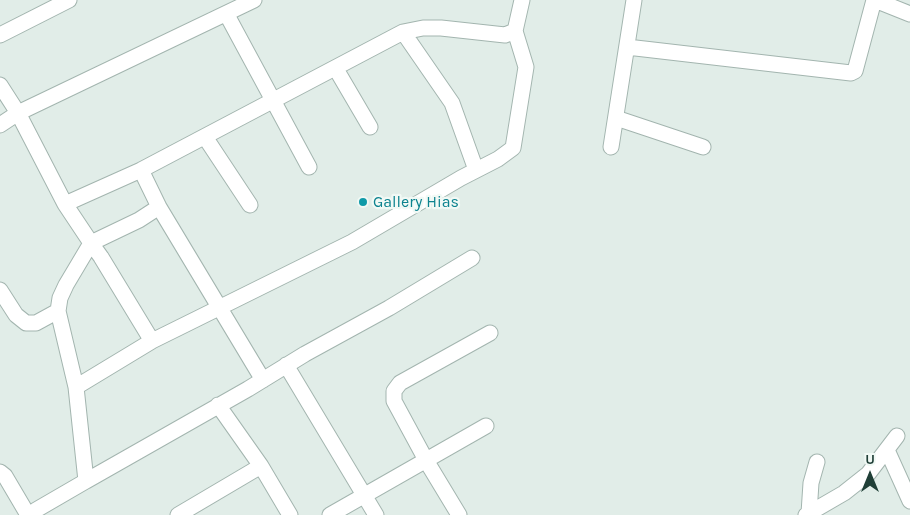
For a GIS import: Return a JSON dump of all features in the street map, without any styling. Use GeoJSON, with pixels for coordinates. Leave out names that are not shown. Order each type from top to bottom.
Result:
{"type":"FeatureCollection","features":[{"type":"Feature","properties":{"kind":"street"},"geometry":{"type":"LineString","coordinates":[[0,35],[69,0]]}},
{"type":"Feature","properties":{"kind":"street"},"geometry":{"type":"LineString","coordinates":[[0,125],[18,113],[254,0]]}},
{"type":"Feature","properties":{"kind":"street"},"geometry":{"type":"LineString","coordinates":[[76,387],[152,342],[352,242],[498,159],[513,148],[526,67],[516,31],[522,0]]}},
{"type":"Feature","properties":{"kind":"street"},"geometry":{"type":"LineString","coordinates":[[611,147],[634,0]]}},
{"type":"Feature","properties":{"kind":"street"},"geometry":{"type":"LineString","coordinates":[[627,48],[851,74],[855,71],[874,0],[910,14]]}},
{"type":"Feature","properties":{"kind":"street"},"geometry":{"type":"LineString","coordinates":[[226,15],[309,167]]}},
{"type":"Feature","properties":{"kind":"street"},"geometry":{"type":"LineString","coordinates":[[65,204],[141,170],[274,102],[403,32],[422,28],[441,28],[505,35],[516,31]]}},
{"type":"Feature","properties":{"kind":"street"},"geometry":{"type":"LineString","coordinates":[[403,32],[452,103],[476,170]]}},
{"type":"Feature","properties":{"kind":"street"},"geometry":{"type":"LineString","coordinates":[[336,69],[370,127]]}},
{"type":"Feature","properties":{"kind":"street"},"geometry":{"type":"LineString","coordinates":[[0,85],[18,113],[65,204],[102,257],[152,342]]}},
{"type":"Feature","properties":{"kind":"street"},"geometry":{"type":"LineString","coordinates":[[616,118],[703,147]]}},
{"type":"Feature","properties":{"kind":"street"},"geometry":{"type":"LineString","coordinates":[[205,137],[250,205]]}},
{"type":"Feature","properties":{"kind":"street"},"geometry":{"type":"LineString","coordinates":[[141,170],[160,207],[263,380]]}},
{"type":"Feature","properties":{"kind":"street"},"geometry":{"type":"LineString","coordinates":[[86,481],[76,387],[58,311],[60,298],[91,243],[139,220],[160,207]]}},
{"type":"Feature","properties":{"kind":"street"},"geometry":{"type":"LineString","coordinates":[[34,515],[36,510],[472,258]]}},
{"type":"Feature","properties":{"kind":"street"},"geometry":{"type":"LineString","coordinates":[[0,290],[16,315],[26,323],[36,323],[58,311]]}},
{"type":"Feature","properties":{"kind":"street"},"geometry":{"type":"LineString","coordinates":[[460,515],[427,462],[394,401],[394,391],[400,383],[490,333]]}},
{"type":"Feature","properties":{"kind":"street"},"geometry":{"type":"LineString","coordinates":[[286,365],[376,515]]}},
{"type":"Feature","properties":{"kind":"street"},"geometry":{"type":"LineString","coordinates":[[218,404],[261,466],[290,515]]}},
{"type":"Feature","properties":{"kind":"street"},"geometry":{"type":"LineString","coordinates":[[330,515],[427,462],[486,426]]}},
{"type":"Feature","properties":{"kind":"street"},"geometry":{"type":"LineString","coordinates":[[807,514],[844,493],[868,474],[897,436]]}},
{"type":"Feature","properties":{"kind":"street"},"geometry":{"type":"LineString","coordinates":[[887,450],[910,501]]}},
{"type":"Feature","properties":{"kind":"street"},"geometry":{"type":"LineString","coordinates":[[807,514],[811,484],[817,462]]}},
{"type":"Feature","properties":{"kind":"street"},"geometry":{"type":"LineString","coordinates":[[178,515],[261,466]]}},
{"type":"Feature","properties":{"kind":"street"},"geometry":{"type":"LineString","coordinates":[[0,472],[5,476],[28,515]]}},
{"type":"Feature","properties":{"kind":"place","name":"Gallery Hias"},"geometry":{"type":"Point","coordinates":[363,202]}}]}
